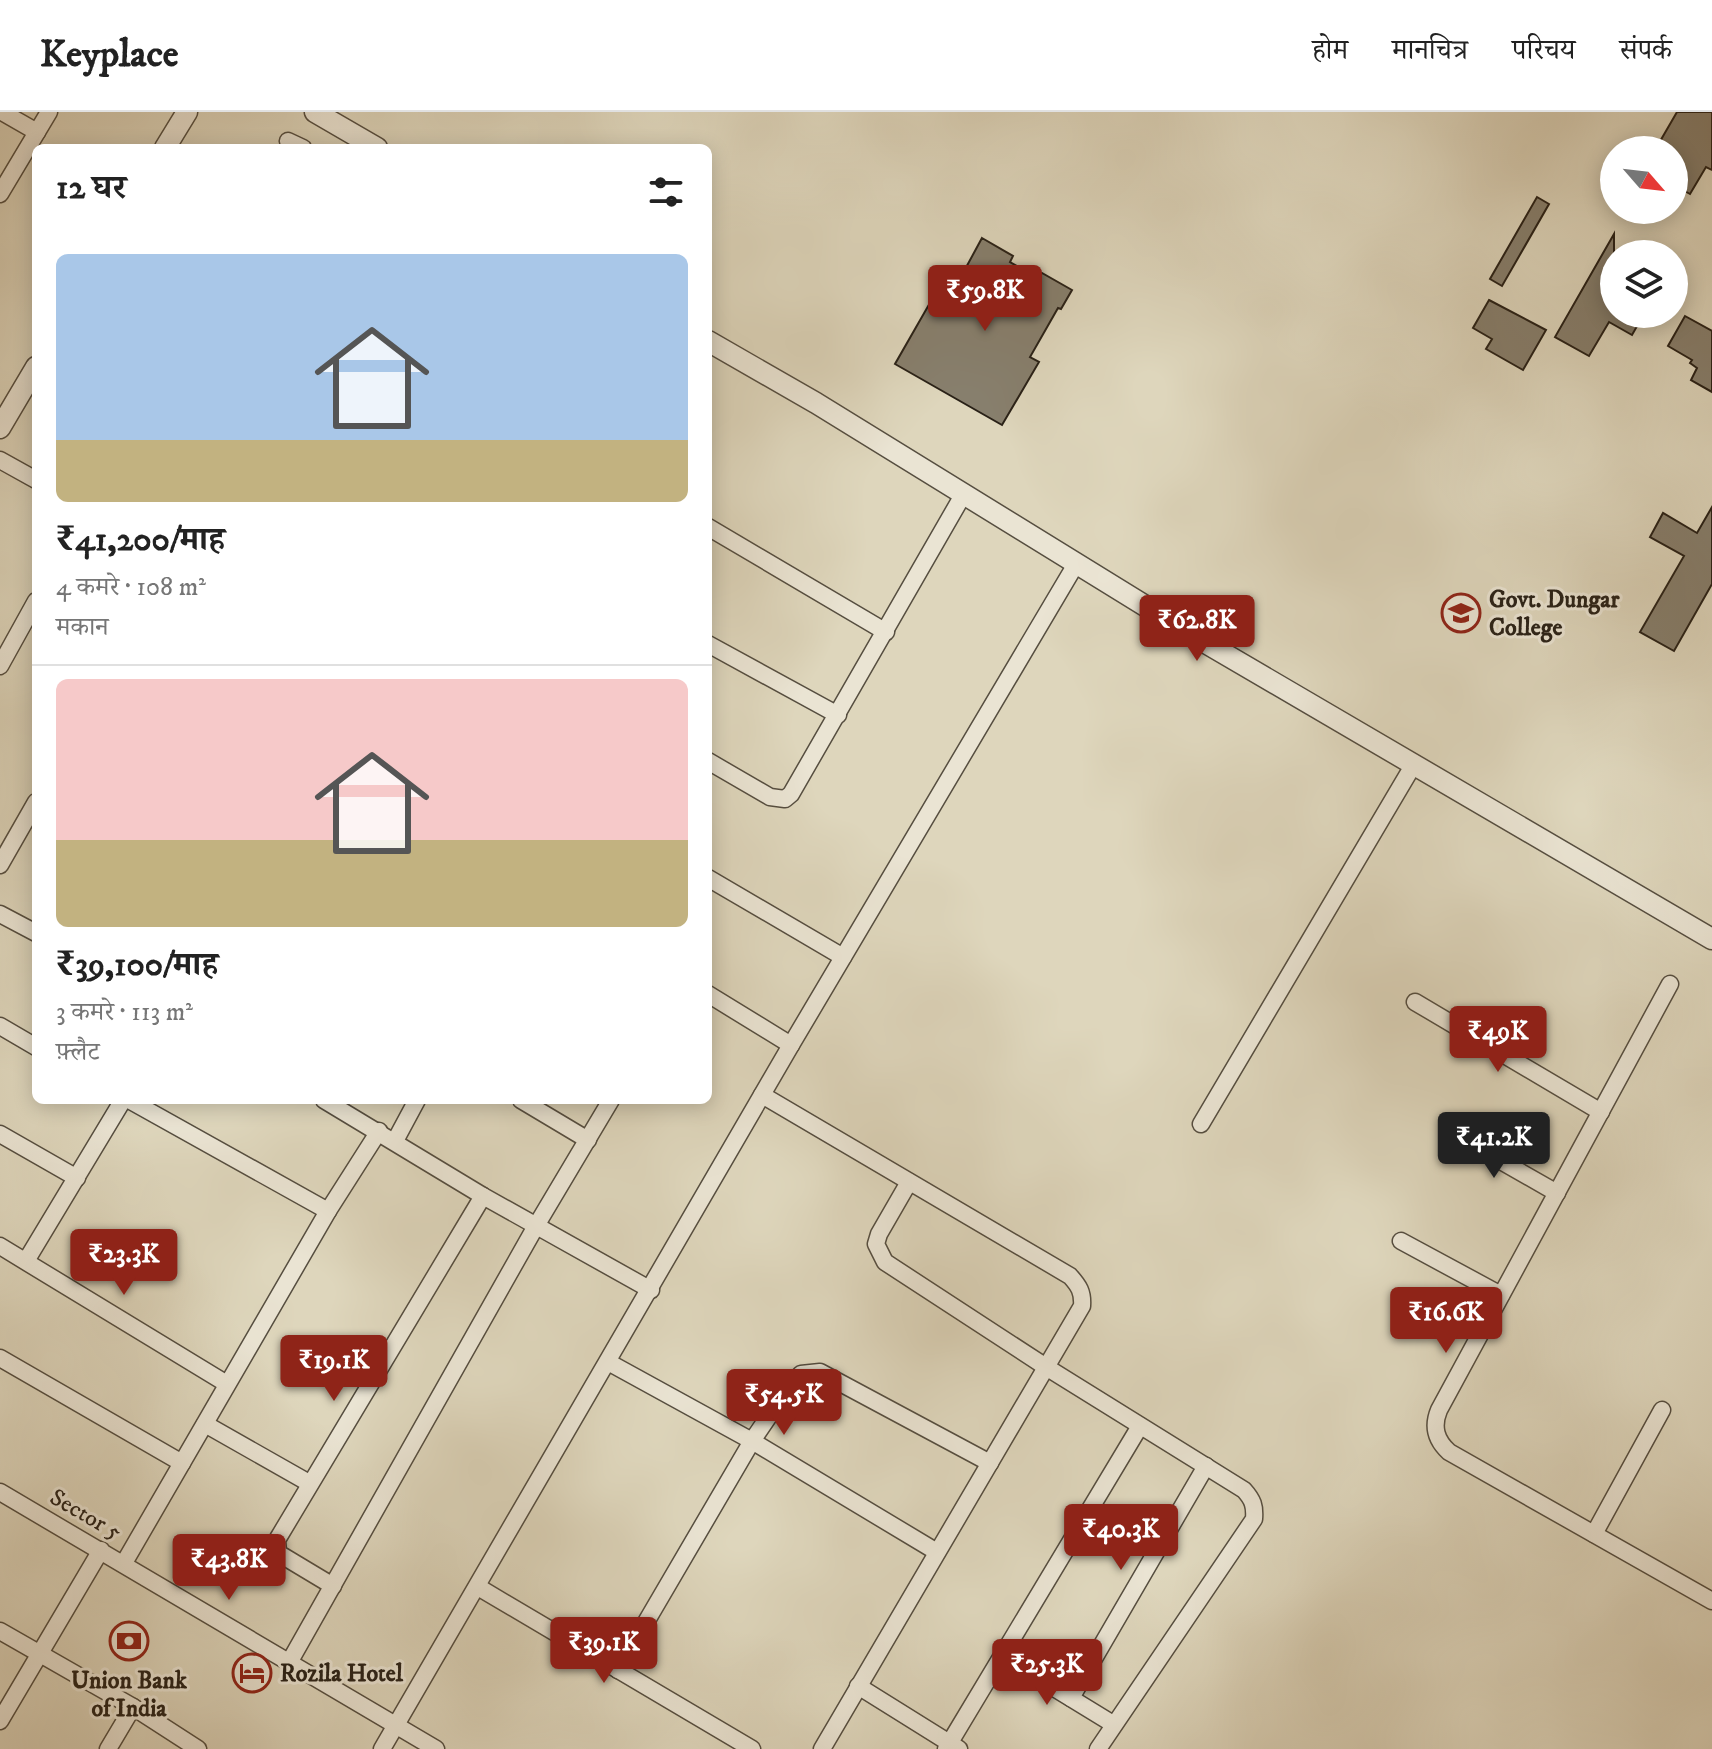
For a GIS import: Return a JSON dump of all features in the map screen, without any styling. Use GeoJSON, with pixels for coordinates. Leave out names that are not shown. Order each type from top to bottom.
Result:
{"type":"FeatureCollection","features":[{"type":"Feature","properties":{"kind":"street"},"geometry":{"type":"LineString","coordinates":[[2,112],[37,132]]}},
{"type":"Feature","properties":{"kind":"street"},"geometry":{"type":"LineString","coordinates":[[0,194],[49,112]]}},
{"type":"Feature","properties":{"kind":"street"},"geometry":{"type":"LineString","coordinates":[[167,144],[187,112]]}},
{"type":"Feature","properties":{"kind":"street"},"geometry":{"type":"LineString","coordinates":[[315,112],[370,144]]}},
{"type":"Feature","properties":{"kind":"street"},"geometry":{"type":"LineString","coordinates":[[712,343],[816,403],[1076,564],[1712,939]]}},
{"type":"Feature","properties":{"kind":"street"},"geometry":{"type":"LineString","coordinates":[[0,428],[32,374]]}},
{"type":"Feature","properties":{"kind":"street"},"geometry":{"type":"LineString","coordinates":[[0,460],[32,478]]}},
{"type":"Feature","properties":{"kind":"street"},"geometry":{"type":"LineString","coordinates":[[712,763],[770,797],[785,799],[791,794],[963,495]]}},
{"type":"Feature","properties":{"kind":"street"},"geometry":{"type":"LineString","coordinates":[[712,529],[886,632]]}},
{"type":"Feature","properties":{"kind":"street"},"geometry":{"type":"LineString","coordinates":[[382,1749],[791,1045],[1076,564]]}},
{"type":"Feature","properties":{"kind":"street"},"geometry":{"type":"LineString","coordinates":[[0,666],[32,608]]}},
{"type":"Feature","properties":{"kind":"street"},"geometry":{"type":"LineString","coordinates":[[712,646],[838,715]]}},
{"type":"Feature","properties":{"kind":"street"},"geometry":{"type":"LineString","coordinates":[[1201,1124],[1414,764]]}},
{"type":"Feature","properties":{"kind":"street"},"geometry":{"type":"LineString","coordinates":[[0,865],[32,809]]}},
{"type":"Feature","properties":{"kind":"street"},"geometry":{"type":"LineString","coordinates":[[712,880],[843,957]]}},
{"type":"Feature","properties":{"kind":"street"},"geometry":{"type":"LineString","coordinates":[[0,914],[32,931]]}},
{"type":"Feature","properties":{"kind":"street"},"geometry":{"type":"LineString","coordinates":[[1670,984],[1439,1410],[1434,1427],[1438,1439],[1449,1452],[1712,1601]]}},
{"type":"Feature","properties":{"kind":"street"},"geometry":{"type":"LineString","coordinates":[[712,996],[791,1045]]}},
{"type":"Feature","properties":{"kind":"street"},"geometry":{"type":"LineString","coordinates":[[1415,1002],[1601,1112]]}},
{"type":"Feature","properties":{"kind":"street"},"geometry":{"type":"LineString","coordinates":[[0,1026],[32,1045]]}},
{"type":"Feature","properties":{"kind":"street"},"geometry":{"type":"LineString","coordinates":[[762,1095],[1070,1276],[1083,1295],[1082,1306],[822,1749]]}},
{"type":"Feature","properties":{"kind":"street"},"geometry":{"type":"LineString","coordinates":[[26,1261],[121,1104]]}},
{"type":"Feature","properties":{"kind":"street"},"geometry":{"type":"LineString","coordinates":[[136,1104],[328,1211]]}},
{"type":"Feature","properties":{"kind":"street"},"geometry":{"type":"LineString","coordinates":[[331,1104],[483,1196],[651,1290]]}},
{"type":"Feature","properties":{"kind":"street"},"geometry":{"type":"LineString","coordinates":[[395,1141],[415,1104]]}},
{"type":"Feature","properties":{"kind":"street"},"geometry":{"type":"LineString","coordinates":[[528,1104],[588,1140]]}},
{"type":"Feature","properties":{"kind":"street"},"geometry":{"type":"LineString","coordinates":[[290,1661],[536,1226],[609,1104]]}},
{"type":"Feature","properties":{"kind":"street"},"geometry":{"type":"LineString","coordinates":[[124,1563],[328,1211],[379,1131]]}},
{"type":"Feature","properties":{"kind":"street"},"geometry":{"type":"LineString","coordinates":[[1452,1133],[1557,1193]]}},
{"type":"Feature","properties":{"kind":"street"},"geometry":{"type":"LineString","coordinates":[[0,1134],[77,1178]]}},
{"type":"Feature","properties":{"kind":"street"},"geometry":{"type":"LineString","coordinates":[[909,1182],[879,1234],[876,1244],[885,1262],[1244,1490],[1252,1498],[1254,1519],[1098,1749]]}},
{"type":"Feature","properties":{"kind":"street"},"geometry":{"type":"LineString","coordinates":[[333,1586],[278,1553],[276,1547],[280,1532],[483,1196]]}},
{"type":"Feature","properties":{"kind":"street"},"geometry":{"type":"LineString","coordinates":[[1401,1241],[1501,1295]]}},
{"type":"Feature","properties":{"kind":"street"},"geometry":{"type":"LineString","coordinates":[[0,1246],[227,1384]]}},
{"type":"Feature","properties":{"kind":"street"},"geometry":{"type":"LineString","coordinates":[[0,1358],[182,1463]]}},
{"type":"Feature","properties":{"kind":"street"},"geometry":{"type":"LineString","coordinates":[[608,1362],[752,1441],[937,1552]]}},
{"type":"Feature","properties":{"kind":"street"},"geometry":{"type":"LineString","coordinates":[[618,1670],[752,1441],[801,1374],[820,1372],[990,1463]]}},
{"type":"Feature","properties":{"kind":"street"},"geometry":{"type":"LineString","coordinates":[[1594,1534],[1662,1410]]}},
{"type":"Feature","properties":{"kind":"street"},"geometry":{"type":"LineString","coordinates":[[205,1424],[309,1483]]}},
{"type":"Feature","properties":{"kind":"street"},"geometry":{"type":"LineString","coordinates":[[858,1686],[951,1747],[1140,1426]]}},
{"type":"Feature","properties":{"kind":"street"},"geometry":{"type":"LineString","coordinates":[[1071,1698],[1206,1466]]}},
{"type":"Feature","properties":{"kind":"street","name":"Sector 5"},"geometry":{"type":"LineString","coordinates":[[0,1492],[436,1749]]}},
{"type":"Feature","properties":{"kind":"street"},"geometry":{"type":"LineString","coordinates":[[0,1721],[101,1550]]}},
{"type":"Feature","properties":{"kind":"street"},"geometry":{"type":"LineString","coordinates":[[478,1587],[752,1749]]}},
{"type":"Feature","properties":{"kind":"street"},"geometry":{"type":"LineString","coordinates":[[0,1631],[133,1707],[198,1749]]}},
{"type":"Feature","properties":{"kind":"street"},"geometry":{"type":"LineString","coordinates":[[1002,1656],[1113,1724]]}},
{"type":"Feature","properties":{"kind":"street"},"geometry":{"type":"LineString","coordinates":[[108,1749],[133,1707]]}},
{"type":"Feature","properties":{"kind":"building"},"geometry":{"type":"Polygon","coordinates":[[[1677,112],[1712,112],[1712,170],[1706,167],[1690,194],[1688,136],[1663,136],[1677,112]]]}},
{"type":"Feature","properties":{"kind":"building"},"geometry":{"type":"Polygon","coordinates":[[[1537,197],[1549,204],[1502,286],[1490,279],[1537,197]]]}},
{"type":"Feature","properties":{"kind":"building"},"geometry":{"type":"Polygon","coordinates":[[[982,238],[1013,256],[1010,262],[1038,278],[1042,273],[1072,290],[1030,357],[1039,362],[1002,425],[895,364],[931,301],[944,308],[982,238]]]}},
{"type":"Feature","properties":{"kind":"building"},"geometry":{"type":"Polygon","coordinates":[[[1600,258],[1600,328],[1605,328],[1589,356],[1555,337],[1600,258]]]}},
{"type":"Feature","properties":{"kind":"building"},"geometry":{"type":"Polygon","coordinates":[[[1489,300],[1546,330],[1523,370],[1486,349],[1492,339],[1473,328],[1489,300]]]}},
{"type":"Feature","properties":{"kind":"building"},"geometry":{"type":"Polygon","coordinates":[[[1688,318],[1712,331],[1712,392],[1691,380],[1697,368],[1690,363],[1692,360],[1668,346],[1678,328],[1688,328],[1688,318]]]}},
{"type":"Feature","properties":{"kind":"building"},"geometry":{"type":"Polygon","coordinates":[[[1620,328],[1636,328],[1632,335],[1620,328]]]}},
{"type":"Feature","properties":{"kind":"building"},"geometry":{"type":"Polygon","coordinates":[[[1712,507],[1712,584],[1674,651],[1640,632],[1684,556],[1650,537],[1663,513],[1697,533],[1712,507]]]}},
{"type":"Feature","properties":{"kind":"place","name":"Govt. Dungar College"},"geometry":{"type":"Point","coordinates":[1461,613]}},
{"type":"Feature","properties":{"kind":"place","name":"Union Bank of India"},"geometry":{"type":"Point","coordinates":[129,1641]}},
{"type":"Feature","properties":{"kind":"place","name":"Rozila Hotel"},"geometry":{"type":"Point","coordinates":[252,1673]}}]}
